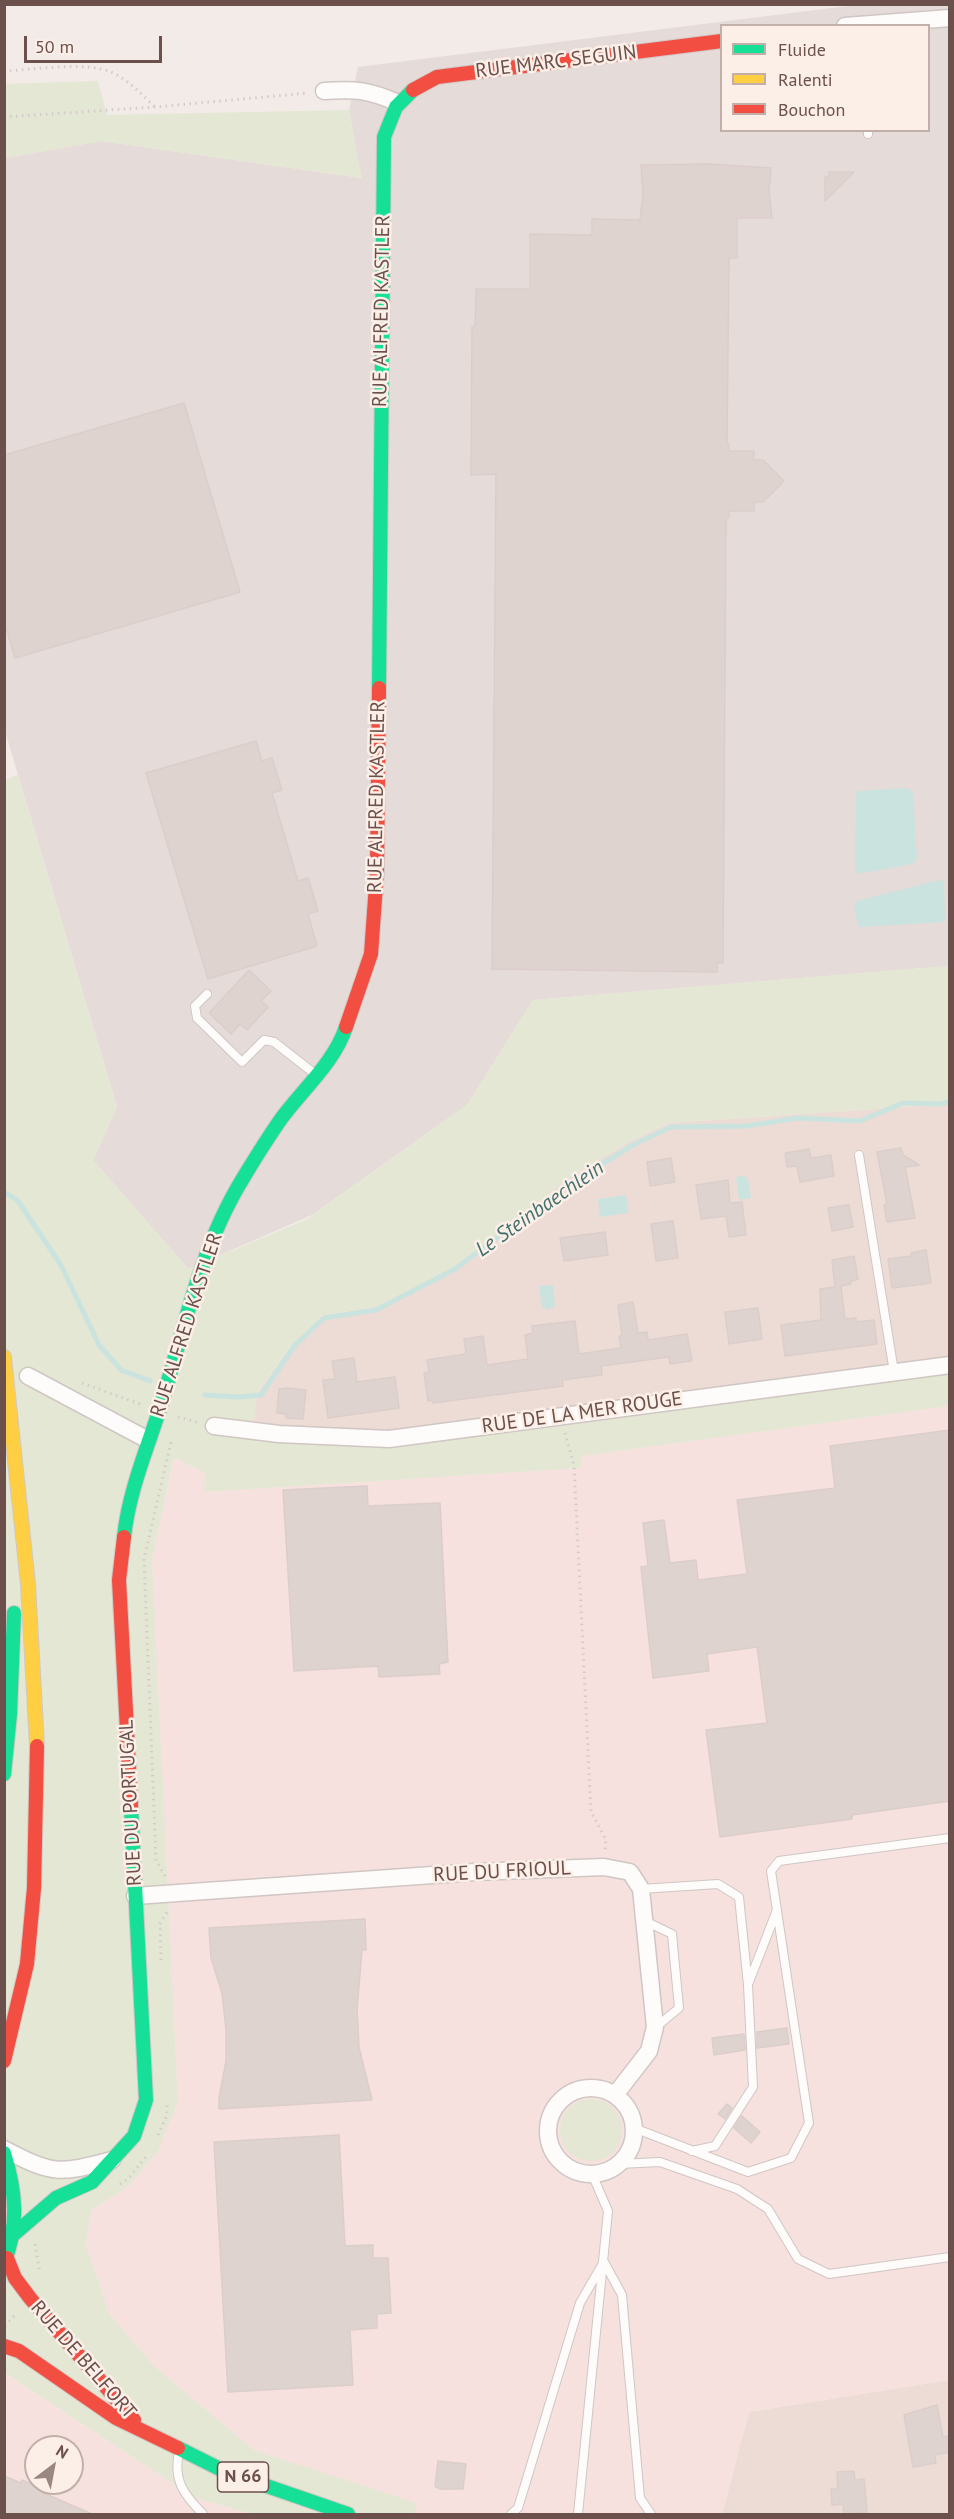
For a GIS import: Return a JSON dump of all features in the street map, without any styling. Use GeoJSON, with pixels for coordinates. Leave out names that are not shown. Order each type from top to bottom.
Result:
{"type":"FeatureCollection","features":[{"type":"Feature","properties":{"kind":"main road","name":"RUE MARC SEGUIN"},"geometry":{"type":"LineString","coordinates":[[398,103],[415,87],[437,76],[720,41]]}},
{"type":"Feature","properties":{"kind":"main road","name":"RUE ALFRED KASTLER"},"geometry":{"type":"LineString","coordinates":[[148,1440],[211,1242],[240,1183],[281,1119],[317,1076],[343,1037],[371,954],[377,871],[384,137],[389,117],[398,103]]}},
{"type":"Feature","properties":{"kind":"main road"},"geometry":{"type":"LineString","coordinates":[[4,1358],[16,1457],[36,1672],[36,1846],[26,1966],[4,2061]]}},
{"type":"Feature","properties":{"kind":"main road","name":"RUE DU PORTUGAL"},"geometry":{"type":"LineString","coordinates":[[13,2235],[56,2198],[92,2182],[134,2136],[146,2100],[119,1580],[124,1533],[139,1466],[148,1440]]}},
{"type":"Feature","properties":{"kind":"main road"},"geometry":{"type":"LineString","coordinates":[[4,1774],[13,1670],[16,1457]]}},
{"type":"Feature","properties":{"kind":"main road"},"geometry":{"type":"LineString","coordinates":[[4,2151],[12,2177],[15,2206],[13,2235],[6,2260]]}},
{"type":"Feature","properties":{"kind":"main road","name":"RUE DE BELFORT"},"geometry":{"type":"LineString","coordinates":[[6,2260],[15,2278],[30,2298],[142,2429]]}},
{"type":"Feature","properties":{"kind":"main road","name":"RUE DE BELFORT"},"geometry":{"type":"LineString","coordinates":[[4,2346],[19,2351],[116,2418],[226,2472],[348,2514]]}},
{"type":"Feature","properties":{"kind":"street"},"geometry":{"type":"LineString","coordinates":[[866,24],[950,18]]}},
{"type":"Feature","properties":{"kind":"street"},"geometry":{"type":"LineString","coordinates":[[324,91],[350,89],[373,92],[398,103]]}},
{"type":"Feature","properties":{"kind":"street","name":"RUE DE LA MER ROUGE"},"geometry":{"type":"LineString","coordinates":[[214,1426],[279,1434],[389,1439],[950,1365]]}},
{"type":"Feature","properties":{"kind":"street"},"geometry":{"type":"LineString","coordinates":[[28,1376],[148,1440]]}},
{"type":"Feature","properties":{"kind":"street","name":"RUE DU FRIOUL"},"geometry":{"type":"LineString","coordinates":[[135,1896],[475,1872],[604,1867],[630,1872],[641,1889]]}},
{"type":"Feature","properties":{"kind":"street"},"geometry":{"type":"LineString","coordinates":[[615,2095],[649,2050],[655,2027],[641,1889]]}},
{"type":"Feature","properties":{"kind":"street"},"geometry":{"type":"LineString","coordinates":[[596,2088],[615,2095],[631,2115],[634,2127],[633,2141],[619,2164],[606,2171],[592,2174],[578,2172],[566,2166],[549,2144],[550,2117],[560,2101],[576,2090],[596,2088]]}},
{"type":"Feature","properties":{"kind":"street"},"geometry":{"type":"LineString","coordinates":[[4,2151],[53,2171],[80,2169],[112,2160]]}},
{"type":"Feature","properties":{"kind":"lane"},"geometry":{"type":"LineString","coordinates":[[207,994],[195,1006],[197,1018],[242,1062],[264,1040],[274,1042],[317,1076]]}},
{"type":"Feature","properties":{"kind":"lane"},"geometry":{"type":"LineString","coordinates":[[859,1155],[894,1372]]}},
{"type":"Feature","properties":{"kind":"lane"},"geometry":{"type":"LineString","coordinates":[[634,2127],[748,2172],[791,2158],[809,2123],[771,1871],[779,1861],[950,1838]]}},
{"type":"Feature","properties":{"kind":"lane"},"geometry":{"type":"LineString","coordinates":[[641,1889],[718,1884],[739,1897],[748,1985],[753,2087],[715,2146],[692,2151]]}},
{"type":"Feature","properties":{"kind":"lane"},"geometry":{"type":"LineString","coordinates":[[748,1985],[777,1910]]}},
{"type":"Feature","properties":{"kind":"lane"},"geometry":{"type":"LineString","coordinates":[[645,1921],[672,1934],[675,1965],[679,2008],[655,2027]]}},
{"type":"Feature","properties":{"kind":"lane"},"geometry":{"type":"LineString","coordinates":[[619,2164],[660,2162],[737,2188],[768,2209],[798,2259],[829,2274],[950,2257]]}},
{"type":"Feature","properties":{"kind":"lane"},"geometry":{"type":"LineString","coordinates":[[578,2513],[608,2211],[592,2174]]}},
{"type":"Feature","properties":{"kind":"lane"},"geometry":{"type":"LineString","coordinates":[[511,2514],[518,2508],[580,2303],[604,2262]]}},
{"type":"Feature","properties":{"kind":"lane"},"geometry":{"type":"LineString","coordinates":[[604,2262],[622,2295],[640,2498],[651,2514]]}},
{"type":"Feature","properties":{"kind":"lane"},"geometry":{"type":"LineString","coordinates":[[180,2448],[176,2474],[187,2499],[203,2514]]}},
{"type":"Feature","properties":{"kind":"path"},"geometry":{"type":"LineString","coordinates":[[4,71],[82,67],[109,71],[128,81],[155,106]]}},
{"type":"Feature","properties":{"kind":"path"},"geometry":{"type":"LineString","coordinates":[[4,117],[324,91]]}},
{"type":"Feature","properties":{"kind":"path"},"geometry":{"type":"LineString","coordinates":[[77,1381],[159,1411]]}},
{"type":"Feature","properties":{"kind":"path"},"geometry":{"type":"LineString","coordinates":[[560,1416],[574,1465],[591,1812],[606,1840],[604,1867]]}},
{"type":"Feature","properties":{"kind":"shaded area"},"geometry":{"type":"Polygon","coordinates":[[[856,5],[949,5],[949,966],[533,1000],[467,1105],[312,1215],[188,1269],[93,1160],[117,1107],[5,731],[4,158],[102,141],[361,178],[349,110],[358,67],[856,5]]]}},
{"type":"Feature","properties":{"kind":"shaded area"},"geometry":{"type":"Polygon","coordinates":[[[949,1104],[949,1372],[391,1446],[252,1439],[257,1393],[294,1342],[324,1315],[377,1307],[454,1267],[572,1176],[631,1141],[669,1123],[949,1104]]]}},
{"type":"Feature","properties":{"kind":"shaded area"},"geometry":{"type":"Polygon","coordinates":[[[949,1406],[949,2380],[749,2412],[722,2514],[414,2514],[415,2503],[254,2450],[155,2367],[110,2315],[86,2246],[91,2210],[129,2186],[158,2151],[178,2102],[152,1560],[174,1458],[205,1473],[205,1492],[581,1468],[581,1456],[949,1406]]]}},
{"type":"Feature","properties":{"kind":"shaded area"},"geometry":{"type":"Polygon","coordinates":[[[4,2373],[195,2498],[253,2514],[5,2514],[4,2373]]]}},
{"type":"Feature","properties":{"kind":"shaded area"},"geometry":{"type":"Polygon","coordinates":[[[949,2380],[949,2514],[722,2514],[749,2412],[949,2380]]]}},
{"type":"Feature","properties":{"kind":"green space"},"geometry":{"type":"Polygon","coordinates":[[[98,81],[107,115],[349,110],[362,178],[102,141],[5,158],[5,84],[98,81]]]}},
{"type":"Feature","properties":{"kind":"green space"},"geometry":{"type":"Polygon","coordinates":[[[18,775],[117,1107],[93,1160],[189,1269],[307,1219],[467,1105],[533,1000],[949,966],[949,1104],[669,1123],[631,1141],[572,1176],[454,1267],[377,1307],[324,1315],[294,1342],[257,1392],[252,1438],[392,1446],[949,1372],[949,1406],[581,1456],[581,1468],[204,1492],[205,1473],[175,1458],[173,1461],[152,1560],[178,2102],[158,2151],[129,2186],[91,2210],[86,2246],[110,2315],[155,2367],[254,2450],[416,2503],[415,2514],[253,2514],[195,2498],[5,2373],[5,780],[18,775]]]}},
{"type":"Feature","properties":{"kind":"green space"},"geometry":{"type":"Polygon","coordinates":[[[591,2099],[603,2101],[613,2108],[620,2118],[622,2130],[620,2142],[613,2152],[603,2159],[591,2161],[579,2159],[569,2152],[562,2142],[560,2130],[562,2118],[569,2108],[579,2101],[591,2099]]]}},
{"type":"Feature","properties":{"kind":"water"},"geometry":{"type":"Polygon","coordinates":[[[905,788],[911,790],[913,794],[917,859],[912,864],[858,874],[855,869],[857,791],[905,788]]]}},
{"type":"Feature","properties":{"kind":"water"},"geometry":{"type":"Polygon","coordinates":[[[940,880],[944,882],[945,920],[943,922],[860,927],[858,925],[854,907],[857,901],[940,880]]]}},
{"type":"Feature","properties":{"kind":"water"},"geometry":{"type":"Polygon","coordinates":[[[740,1175],[748,1178],[751,1198],[739,1200],[736,1179],[740,1175]]]}},
{"type":"Feature","properties":{"kind":"water"},"geometry":{"type":"Polygon","coordinates":[[[626,1195],[628,1213],[600,1217],[598,1199],[626,1195]]]}},
{"type":"Feature","properties":{"kind":"water"},"geometry":{"type":"Polygon","coordinates":[[[553,1285],[555,1306],[548,1310],[542,1307],[539,1286],[553,1285]]]}},
{"type":"Feature","properties":{"kind":"building"},"geometry":{"type":"Polygon","coordinates":[[[708,164],[771,168],[769,190],[772,218],[737,218],[737,258],[729,258],[727,444],[729,444],[729,451],[754,451],[754,460],[763,460],[784,481],[763,502],[754,502],[754,511],[729,511],[729,518],[726,518],[723,963],[717,963],[717,972],[492,969],[496,474],[471,475],[472,326],[475,326],[476,289],[530,289],[530,234],[592,235],[592,219],[640,220],[643,193],[641,165],[708,164]]]}},
{"type":"Feature","properties":{"kind":"building"},"geometry":{"type":"Polygon","coordinates":[[[829,172],[854,172],[825,201],[825,177],[829,177],[829,172]]]}},
{"type":"Feature","properties":{"kind":"building"},"geometry":{"type":"Polygon","coordinates":[[[184,403],[240,592],[15,658],[4,621],[4,455],[184,403]]]}},
{"type":"Feature","properties":{"kind":"building"},"geometry":{"type":"Polygon","coordinates":[[[256,741],[262,761],[272,758],[282,790],[272,793],[298,881],[308,878],[318,911],[308,914],[317,946],[208,979],[146,773],[256,741]]]}},
{"type":"Feature","properties":{"kind":"building"},"geometry":{"type":"Polygon","coordinates":[[[249,970],[271,991],[261,1001],[268,1007],[247,1030],[240,1024],[231,1034],[209,1013],[249,970]]]}},
{"type":"Feature","properties":{"kind":"building"},"geometry":{"type":"Polygon","coordinates":[[[901,1148],[903,1155],[919,1165],[905,1167],[915,1218],[887,1222],[884,1205],[887,1204],[877,1152],[901,1148]]]}},
{"type":"Feature","properties":{"kind":"building"},"geometry":{"type":"Polygon","coordinates":[[[809,1149],[811,1158],[831,1155],[834,1176],[800,1182],[797,1166],[787,1167],[785,1153],[809,1149]]]}},
{"type":"Feature","properties":{"kind":"building"},"geometry":{"type":"Polygon","coordinates":[[[671,1158],[675,1182],[650,1186],[647,1162],[671,1158]]]}},
{"type":"Feature","properties":{"kind":"building"},"geometry":{"type":"Polygon","coordinates":[[[728,1180],[730,1203],[742,1202],[746,1235],[729,1237],[726,1216],[701,1219],[696,1185],[728,1180]]]}},
{"type":"Feature","properties":{"kind":"building"},"geometry":{"type":"Polygon","coordinates":[[[849,1205],[853,1227],[832,1231],[828,1208],[849,1205]]]}},
{"type":"Feature","properties":{"kind":"building"},"geometry":{"type":"Polygon","coordinates":[[[673,1221],[678,1258],[656,1261],[651,1224],[673,1221]]]}},
{"type":"Feature","properties":{"kind":"building"},"geometry":{"type":"Polygon","coordinates":[[[605,1232],[608,1255],[564,1261],[560,1238],[605,1232]]]}},
{"type":"Feature","properties":{"kind":"building"},"geometry":{"type":"Polygon","coordinates":[[[926,1250],[931,1283],[892,1288],[888,1259],[911,1256],[911,1253],[926,1250]]]}},
{"type":"Feature","properties":{"kind":"building"},"geometry":{"type":"Polygon","coordinates":[[[854,1256],[858,1279],[851,1281],[851,1284],[841,1286],[845,1319],[856,1318],[856,1322],[874,1320],[877,1344],[785,1356],[781,1325],[821,1320],[820,1289],[835,1287],[832,1260],[854,1256]]]}},
{"type":"Feature","properties":{"kind":"building"},"geometry":{"type":"Polygon","coordinates":[[[633,1302],[638,1333],[647,1332],[648,1340],[687,1334],[692,1361],[670,1364],[669,1357],[601,1366],[602,1375],[562,1380],[563,1386],[433,1403],[432,1400],[428,1401],[424,1373],[429,1372],[427,1360],[466,1354],[464,1339],[483,1336],[487,1365],[528,1359],[525,1335],[533,1333],[532,1326],[575,1321],[579,1354],[621,1348],[619,1336],[622,1336],[618,1305],[633,1302]]]}},
{"type":"Feature","properties":{"kind":"building"},"geometry":{"type":"Polygon","coordinates":[[[758,1308],[762,1339],[729,1344],[725,1312],[758,1308]]]}},
{"type":"Feature","properties":{"kind":"building"},"geometry":{"type":"Polygon","coordinates":[[[354,1358],[357,1382],[395,1377],[399,1408],[328,1418],[323,1380],[335,1379],[332,1361],[354,1358]]]}},
{"type":"Feature","properties":{"kind":"building"},"geometry":{"type":"Polygon","coordinates":[[[279,1389],[306,1390],[303,1419],[286,1418],[286,1414],[277,1413],[279,1389]]]}},
{"type":"Feature","properties":{"kind":"building"},"geometry":{"type":"Polygon","coordinates":[[[950,1430],[950,1801],[852,1815],[852,1819],[720,1837],[706,1730],[767,1723],[757,1647],[707,1654],[709,1671],[653,1678],[641,1567],[648,1566],[643,1523],[664,1520],[670,1563],[696,1560],[698,1580],[747,1574],[737,1500],[835,1488],[830,1446],[950,1430]]]}},
{"type":"Feature","properties":{"kind":"building"},"geometry":{"type":"Polygon","coordinates":[[[367,1486],[368,1506],[440,1503],[448,1662],[439,1664],[440,1674],[379,1677],[378,1666],[294,1671],[283,1490],[367,1486]]]}},
{"type":"Feature","properties":{"kind":"building"},"geometry":{"type":"Polygon","coordinates":[[[365,1919],[366,1950],[362,1950],[357,2010],[359,2047],[372,2100],[219,2109],[226,2061],[226,2030],[222,1993],[211,1958],[209,1928],[365,1919]]]}},
{"type":"Feature","properties":{"kind":"building"},"geometry":{"type":"Polygon","coordinates":[[[787,2028],[789,2044],[757,2048],[757,2032],[787,2028]]]}},
{"type":"Feature","properties":{"kind":"building"},"geometry":{"type":"Polygon","coordinates":[[[744,2034],[745,2050],[714,2055],[712,2038],[744,2034]]]}},
{"type":"Feature","properties":{"kind":"building"},"geometry":{"type":"Polygon","coordinates":[[[727,2104],[732,2108],[725,2119],[718,2114],[727,2104]]]}},
{"type":"Feature","properties":{"kind":"building"},"geometry":{"type":"Polygon","coordinates":[[[742,2116],[760,2132],[751,2143],[734,2128],[742,2116]]]}},
{"type":"Feature","properties":{"kind":"building"},"geometry":{"type":"Polygon","coordinates":[[[339,2135],[345,2246],[373,2245],[373,2258],[388,2258],[391,2313],[377,2314],[377,2328],[350,2330],[353,2385],[228,2392],[214,2142],[339,2135]]]}},
{"type":"Feature","properties":{"kind":"building"},"geometry":{"type":"Polygon","coordinates":[[[937,2405],[943,2437],[950,2435],[950,2452],[935,2455],[936,2463],[913,2467],[904,2415],[937,2405]]]}},
{"type":"Feature","properties":{"kind":"building"},"geometry":{"type":"Polygon","coordinates":[[[438,2461],[466,2464],[463,2489],[440,2489],[435,2486],[438,2461]]]}},
{"type":"Feature","properties":{"kind":"building"},"geometry":{"type":"Polygon","coordinates":[[[854,2471],[855,2480],[864,2479],[867,2512],[844,2514],[843,2504],[832,2505],[831,2489],[838,2489],[837,2472],[854,2471]]]}},
{"type":"Feature","properties":{"kind":"building"},"geometry":{"type":"Polygon","coordinates":[[[4,2476],[21,2483],[22,2480],[24,2481],[24,2495],[48,2495],[92,2514],[4,2514],[4,2476]]]}},
{"type":"Feature","properties":{"kind":"waterway","name":"Le Steinbaechlein"},"geometry":{"type":"LineString","coordinates":[[205,1395],[239,1397],[261,1395],[295,1345],[324,1318],[376,1310],[455,1269],[573,1181],[635,1144],[671,1127],[747,1126],[798,1118],[860,1121],[903,1103],[950,1102]]}},
{"type":"Feature","properties":{"kind":"waterway","name":"Le Steinbaechlein"},"geometry":{"type":"LineString","coordinates":[[4,1192],[18,1201],[61,1265],[99,1345],[121,1370],[150,1381]]}},
{"type":"Feature","properties":{"kind":"traffic: fast"},"geometry":{"type":"LineString","coordinates":[[379,688],[384,137],[396,107],[413,90]]}},
{"type":"Feature","properties":{"kind":"traffic: fast"},"geometry":{"type":"LineString","coordinates":[[124,1537],[135,1485],[195,1288],[215,1233],[242,1180],[261,1150],[281,1119],[326,1064],[346,1027]]}},
{"type":"Feature","properties":{"kind":"traffic: fast"},"geometry":{"type":"LineString","coordinates":[[4,1774],[10,1714],[14,1613]]}},
{"type":"Feature","properties":{"kind":"traffic: fast"},"geometry":{"type":"LineString","coordinates":[[13,2235],[56,2198],[92,2182],[134,2136],[146,2100],[131,1806]]}},
{"type":"Feature","properties":{"kind":"traffic: fast"},"geometry":{"type":"LineString","coordinates":[[4,2153],[11,2181],[14,2208],[12,2236],[4,2263]]}},
{"type":"Feature","properties":{"kind":"traffic: fast"},"geometry":{"type":"LineString","coordinates":[[178,2448],[226,2472],[348,2514]]}},
{"type":"Feature","properties":{"kind":"traffic: slow"},"geometry":{"type":"LineString","coordinates":[[4,1357],[28,1584],[37,1746]]}},
{"type":"Feature","properties":{"kind":"traffic: jam"},"geometry":{"type":"LineString","coordinates":[[413,90],[437,77],[720,41]]}},
{"type":"Feature","properties":{"kind":"traffic: jam"},"geometry":{"type":"LineString","coordinates":[[346,1027],[371,954],[377,871],[379,688]]}},
{"type":"Feature","properties":{"kind":"traffic: jam"},"geometry":{"type":"LineString","coordinates":[[124,1537],[119,1580],[131,1806]]}},
{"type":"Feature","properties":{"kind":"traffic: jam"},"geometry":{"type":"LineString","coordinates":[[4,2061],[27,1964],[34,1888],[37,1746]]}},
{"type":"Feature","properties":{"kind":"traffic: jam"},"geometry":{"type":"LineString","coordinates":[[7,2258],[15,2278],[30,2298],[134,2420]]}},
{"type":"Feature","properties":{"kind":"traffic: jam"},"geometry":{"type":"LineString","coordinates":[[4,2346],[19,2351],[116,2418],[178,2448]]}}]}
